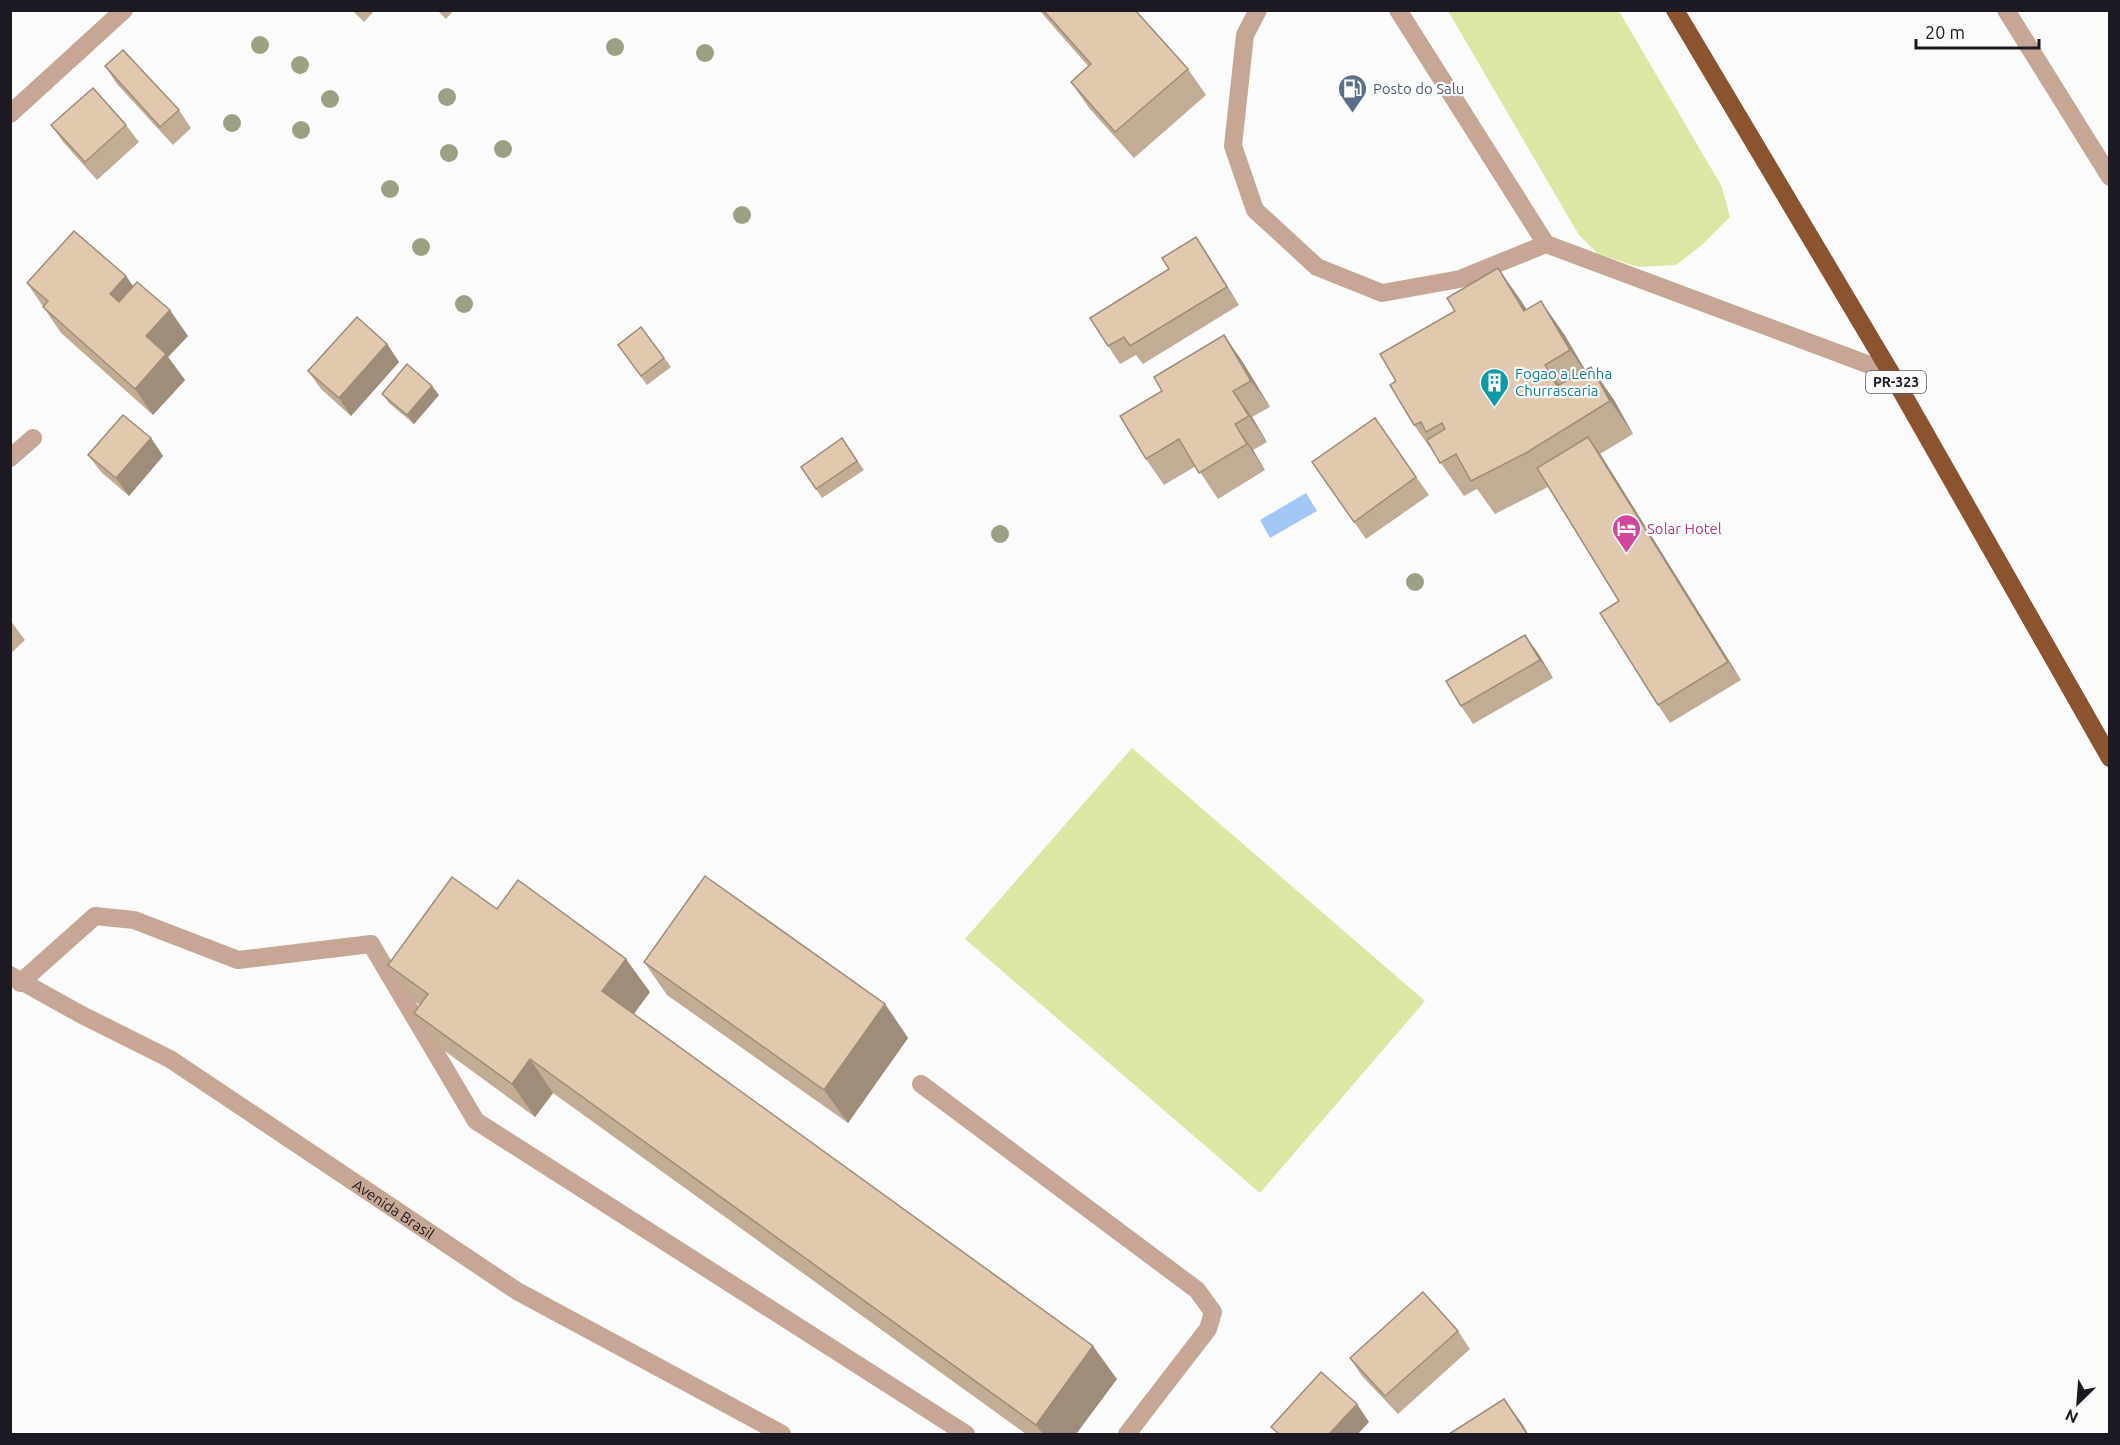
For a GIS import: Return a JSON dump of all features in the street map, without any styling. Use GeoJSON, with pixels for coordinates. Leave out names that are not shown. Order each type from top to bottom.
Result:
{"type":"FeatureCollection","features":[{"type":"Feature","properties":{"kind":"highway","name":"PR-323"},"geometry":{"type":"LineString","coordinates":[[1675,10],[1891,373],[2109,758]]}},
{"type":"Feature","properties":{"kind":"street"},"geometry":{"type":"LineString","coordinates":[[10,114],[124,10]]}},
{"type":"Feature","properties":{"kind":"street"},"geometry":{"type":"LineString","coordinates":[[1258,10],[1245,35],[1233,146],[1255,210],[1317,267],[1382,293],[1460,279],[1546,244]]}},
{"type":"Feature","properties":{"kind":"street"},"geometry":{"type":"LineString","coordinates":[[1398,10],[1546,244],[1891,373]]}},
{"type":"Feature","properties":{"kind":"street"},"geometry":{"type":"LineString","coordinates":[[2006,10],[2109,177]]}},
{"type":"Feature","properties":{"kind":"street"},"geometry":{"type":"LineString","coordinates":[[10,458],[33,438]]}},
{"type":"Feature","properties":{"kind":"street"},"geometry":{"type":"LineString","coordinates":[[15,979],[95,916],[134,920],[238,960],[370,944],[476,1121],[966,1434]]}},
{"type":"Feature","properties":{"kind":"street","name":"Avenida Brasil"},"geometry":{"type":"LineString","coordinates":[[15,979],[170,1059],[517,1292],[782,1434]]}},
{"type":"Feature","properties":{"kind":"street"},"geometry":{"type":"LineString","coordinates":[[921,1084],[1197,1290],[1213,1312],[1208,1329],[1127,1434]]}},
{"type":"Feature","properties":{"kind":"green space"},"geometry":{"type":"Polygon","coordinates":[[[1448,11],[1619,11],[1722,187],[1730,217],[1702,245],[1676,265],[1638,267],[1598,254],[1579,235],[1448,11]]]}},
{"type":"Feature","properties":{"kind":"green space"},"geometry":{"type":"Polygon","coordinates":[[[1132,748],[1425,1001],[1260,1193],[965,939],[1132,748]]]}},
{"type":"Feature","properties":{"kind":"water"},"geometry":{"type":"Polygon","coordinates":[[[1306,493],[1317,511],[1270,538],[1260,520],[1306,493]]]}},
{"type":"Feature","properties":{"kind":"building"},"geometry":{"type":"Polygon","coordinates":[[[1043,10],[1135,10],[1188,69],[1115,132],[1071,82],[1091,64],[1043,10]]]}},
{"type":"Feature","properties":{"kind":"building"},"geometry":{"type":"Polygon","coordinates":[[[123,50],[179,110],[160,127],[105,66],[123,50]]]}},
{"type":"Feature","properties":{"kind":"building"},"geometry":{"type":"Polygon","coordinates":[[[93,88],[126,125],[85,162],[51,125],[93,88]]]}},
{"type":"Feature","properties":{"kind":"building"},"geometry":{"type":"Polygon","coordinates":[[[74,231],[126,276],[110,294],[119,302],[137,282],[170,310],[146,336],[166,354],[135,389],[43,307],[48,301],[27,283],[74,231]]]}},
{"type":"Feature","properties":{"kind":"building"},"geometry":{"type":"Polygon","coordinates":[[[1196,237],[1227,287],[1130,346],[1124,337],[1108,346],[1090,318],[1169,269],[1162,258],[1196,237]]]}},
{"type":"Feature","properties":{"kind":"building","name":"Fogao a Lenha Churrascaria"},"geometry":{"type":"Polygon","coordinates":[[[1498,268],[1524,311],[1541,301],[1570,350],[1545,365],[1557,386],[1591,367],[1610,401],[1526,453],[1471,481],[1456,454],[1440,463],[1427,440],[1445,429],[1442,423],[1426,432],[1421,422],[1414,425],[1390,385],[1396,381],[1380,354],[1455,311],[1447,298],[1498,268]]]}},
{"type":"Feature","properties":{"kind":"building"},"geometry":{"type":"Polygon","coordinates":[[[357,317],[387,344],[339,398],[308,371],[357,317]]]}},
{"type":"Feature","properties":{"kind":"building"},"geometry":{"type":"Polygon","coordinates":[[[641,327],[664,358],[641,376],[618,345],[641,327]]]}},
{"type":"Feature","properties":{"kind":"building"},"geometry":{"type":"Polygon","coordinates":[[[1224,335],[1251,381],[1233,391],[1249,416],[1235,424],[1247,444],[1199,473],[1179,439],[1146,459],[1120,416],[1162,391],[1154,377],[1224,335]]]}},
{"type":"Feature","properties":{"kind":"building"},"geometry":{"type":"Polygon","coordinates":[[[407,364],[432,386],[407,415],[382,394],[407,364]]]}},
{"type":"Feature","properties":{"kind":"building"},"geometry":{"type":"Polygon","coordinates":[[[123,415],[151,438],[116,478],[88,455],[123,415]]]}},
{"type":"Feature","properties":{"kind":"building"},"geometry":{"type":"Polygon","coordinates":[[[1375,418],[1416,477],[1354,522],[1312,462],[1375,418]]]}},
{"type":"Feature","properties":{"kind":"building","name":"Solar Hotel"},"geometry":{"type":"Polygon","coordinates":[[[1588,437],[1728,662],[1658,705],[1600,613],[1619,601],[1537,468],[1588,437]]]}},
{"type":"Feature","properties":{"kind":"building"},"geometry":{"type":"Polygon","coordinates":[[[842,438],[857,461],[816,489],[801,467],[842,438]]]}},
{"type":"Feature","properties":{"kind":"building"},"geometry":{"type":"Polygon","coordinates":[[[1525,635],[1540,660],[1461,706],[1446,681],[1525,635]]]}},
{"type":"Feature","properties":{"kind":"building"},"geometry":{"type":"Polygon","coordinates":[[[705,876],[885,1004],[824,1090],[644,962],[705,876]]]}},
{"type":"Feature","properties":{"kind":"building"},"geometry":{"type":"Polygon","coordinates":[[[452,877],[497,909],[518,880],[626,959],[602,991],[1093,1346],[1036,1425],[530,1059],[512,1084],[414,1013],[428,994],[388,965],[452,877]]]}},
{"type":"Feature","properties":{"kind":"building"},"geometry":{"type":"Polygon","coordinates":[[[1423,1292],[1458,1331],[1385,1396],[1350,1358],[1423,1292]]]}},
{"type":"Feature","properties":{"kind":"building"},"geometry":{"type":"Polygon","coordinates":[[[1321,1372],[1357,1404],[1329,1434],[1279,1434],[1271,1427],[1321,1372]]]}},
{"type":"Feature","properties":{"kind":"building"},"geometry":{"type":"Polygon","coordinates":[[[1504,1399],[1527,1434],[1449,1434],[1504,1399]]]}},
{"type":"Feature","properties":{"kind":"place","name":"Posto do Salu"},"geometry":{"type":"Point","coordinates":[1352,114]}},
{"type":"Feature","properties":{"kind":"place","name":"Fogao a Lenha Churrascaria"},"geometry":{"type":"Point","coordinates":[1494,408]}},
{"type":"Feature","properties":{"kind":"place","name":"Solar Hotel"},"geometry":{"type":"Point","coordinates":[1626,554]}}]}
